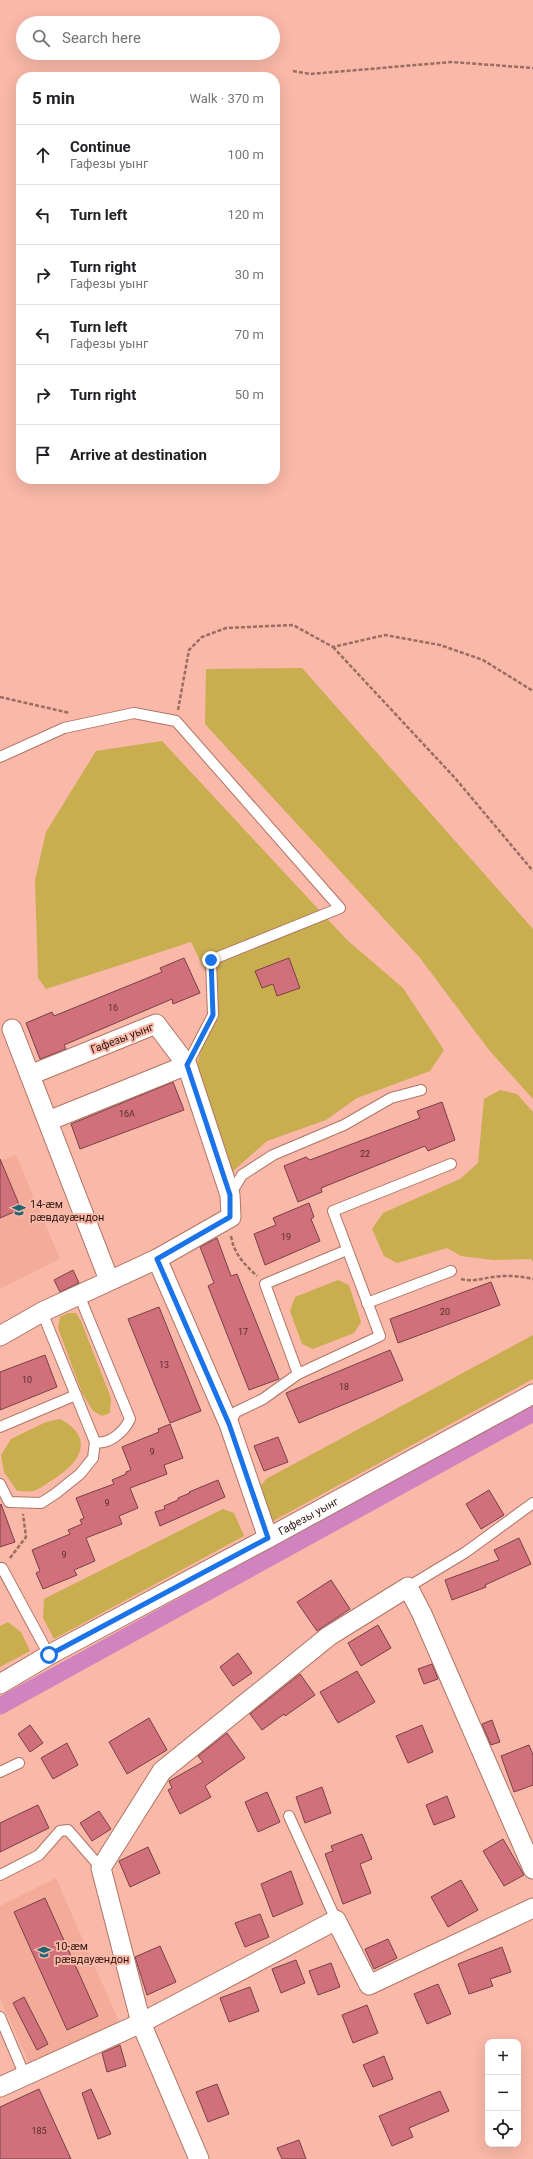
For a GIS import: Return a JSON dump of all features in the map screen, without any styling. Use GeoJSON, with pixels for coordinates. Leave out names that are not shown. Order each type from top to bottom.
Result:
{"type":"FeatureCollection","features":[{"type":"Feature","properties":{"kind":"street","name":"Гафезы уынг"},"geometry":{"type":"LineString","coordinates":[[0,1336],[42,1312],[108,1280],[157,1259],[230,1217],[230,1195],[187,1065],[156,1024],[30,1075]]}},
{"type":"Feature","properties":{"kind":"street"},"geometry":{"type":"LineString","coordinates":[[12,1029],[108,1280]]}},
{"type":"Feature","properties":{"kind":"street"},"geometry":{"type":"LineString","coordinates":[[48,1121],[187,1065]]}},
{"type":"Feature","properties":{"kind":"street"},"geometry":{"type":"LineString","coordinates":[[157,1259],[229,1424],[268,1538]]}},
{"type":"Feature","properties":{"kind":"street","name":"Гафезы уынг"},"geometry":{"type":"LineString","coordinates":[[0,1684],[49,1655],[533,1394]]}},
{"type":"Feature","properties":{"kind":"street"},"geometry":{"type":"LineString","coordinates":[[199,2159],[141,2023],[101,1868],[162,1771],[329,1636],[408,1587],[422,1614],[533,1869]]}},
{"type":"Feature","properties":{"kind":"street"},"geometry":{"type":"LineString","coordinates":[[0,2087],[141,2023],[336,1920],[369,1985],[533,1908]]}},
{"type":"Feature","properties":{"kind":"lane"},"geometry":{"type":"LineString","coordinates":[[0,757],[64,728],[134,713],[176,721],[340,908],[211,960],[213,1015],[187,1065]]}},
{"type":"Feature","properties":{"kind":"lane"},"geometry":{"type":"LineString","coordinates":[[230,1195],[242,1175],[273,1155],[344,1125],[391,1098],[421,1090]]}},
{"type":"Feature","properties":{"kind":"lane"},"geometry":{"type":"LineString","coordinates":[[229,1424],[236,1412],[263,1400],[298,1374],[380,1336],[333,1211],[451,1164]]}},
{"type":"Feature","properties":{"kind":"lane"},"geometry":{"type":"LineString","coordinates":[[298,1374],[265,1284],[348,1250]]}},
{"type":"Feature","properties":{"kind":"lane"},"geometry":{"type":"LineString","coordinates":[[367,1303],[451,1271]]}},
{"type":"Feature","properties":{"kind":"lane"},"geometry":{"type":"LineString","coordinates":[[79,1295],[130,1419],[127,1426],[112,1439],[102,1444],[95,1442]]}},
{"type":"Feature","properties":{"kind":"lane"},"geometry":{"type":"LineString","coordinates":[[0,1484],[9,1502],[22,1504],[41,1503],[80,1474],[93,1458],[95,1442],[42,1312]]}},
{"type":"Feature","properties":{"kind":"lane"},"geometry":{"type":"LineString","coordinates":[[0,1427],[76,1395]]}},
{"type":"Feature","properties":{"kind":"lane"},"geometry":{"type":"LineString","coordinates":[[408,1587],[466,1552],[533,1503]]}},
{"type":"Feature","properties":{"kind":"lane"},"geometry":{"type":"LineString","coordinates":[[1,1568],[49,1655]]}},
{"type":"Feature","properties":{"kind":"lane"},"geometry":{"type":"LineString","coordinates":[[0,1772],[19,1763]]}},
{"type":"Feature","properties":{"kind":"lane"},"geometry":{"type":"LineString","coordinates":[[288,1816],[336,1920]]}},
{"type":"Feature","properties":{"kind":"lane"},"geometry":{"type":"LineString","coordinates":[[0,1875],[39,1855],[60,1831],[68,1830],[101,1868]]}},
{"type":"Feature","properties":{"kind":"lane"},"geometry":{"type":"LineString","coordinates":[[0,2017],[25,2076]]}},
{"type":"Feature","properties":{"kind":"path"},"geometry":{"type":"LineString","coordinates":[[293,71],[310,74],[452,62],[533,68]]}},
{"type":"Feature","properties":{"kind":"path"},"geometry":{"type":"LineString","coordinates":[[176,721],[188,650],[202,637],[226,628],[293,625],[333,647],[455,778],[533,871]]}},
{"type":"Feature","properties":{"kind":"path"},"geometry":{"type":"LineString","coordinates":[[333,647],[385,635],[440,645],[482,660],[533,691]]}},
{"type":"Feature","properties":{"kind":"path"},"geometry":{"type":"LineString","coordinates":[[0,697],[71,713]]}},
{"type":"Feature","properties":{"kind":"path"},"geometry":{"type":"LineString","coordinates":[[217,1225],[231,1235],[233,1246],[241,1261],[265,1284]]}},
{"type":"Feature","properties":{"kind":"path"},"geometry":{"type":"LineString","coordinates":[[451,1271],[458,1278],[470,1282],[500,1276],[521,1276],[533,1279]]}},
{"type":"Feature","properties":{"kind":"path"},"geometry":{"type":"LineString","coordinates":[[1,1568],[26,1537],[22,1504]]}},
{"type":"Feature","properties":{"kind":"shaded area"},"geometry":{"type":"Polygon","coordinates":[[[302,668],[533,929],[533,1099],[489,1050],[420,958],[205,724],[206,669],[302,668]]]}},
{"type":"Feature","properties":{"kind":"shaded area"},"geometry":{"type":"Polygon","coordinates":[[[162,741],[347,940],[403,988],[444,1050],[430,1071],[357,1098],[326,1120],[267,1141],[231,1173],[192,1086],[215,991],[191,942],[46,989],[38,978],[35,880],[46,832],[96,751],[162,741]]]}},
{"type":"Feature","properties":{"kind":"shaded area"},"geometry":{"type":"Polygon","coordinates":[[[500,1090],[517,1094],[533,1112],[533,1262],[531,1259],[493,1260],[461,1256],[447,1248],[397,1263],[384,1256],[372,1229],[383,1213],[460,1179],[478,1163],[484,1099],[500,1090]]]}},
{"type":"Feature","properties":{"kind":"shaded area","name":"14-æм рӕвдауӕндон"},"geometry":{"type":"Polygon","coordinates":[[[16,1155],[60,1259],[0,1289],[0,1161],[16,1155]]]}},
{"type":"Feature","properties":{"kind":"shaded area"},"geometry":{"type":"Polygon","coordinates":[[[338,1280],[349,1285],[361,1322],[354,1333],[313,1349],[302,1344],[290,1311],[295,1297],[338,1280]]]}},
{"type":"Feature","properties":{"kind":"shaded area"},"geometry":{"type":"Polygon","coordinates":[[[68,1313],[76,1313],[81,1321],[111,1398],[110,1413],[102,1416],[93,1411],[82,1393],[58,1328],[60,1317],[68,1313]]]}},
{"type":"Feature","properties":{"kind":"shaded area"},"geometry":{"type":"Polygon","coordinates":[[[533,1335],[533,1379],[264,1526],[252,1497],[266,1479],[533,1335]]]}},
{"type":"Feature","properties":{"kind":"shaded area"},"geometry":{"type":"Polygon","coordinates":[[[60,1419],[72,1427],[78,1435],[81,1444],[80,1452],[68,1468],[59,1476],[39,1489],[31,1491],[17,1491],[4,1472],[1,1455],[11,1439],[46,1422],[60,1419]]]}},
{"type":"Feature","properties":{"kind":"shaded area"},"geometry":{"type":"Polygon","coordinates":[[[223,1509],[234,1513],[244,1536],[54,1639],[43,1618],[44,1599],[223,1509]]]}},
{"type":"Feature","properties":{"kind":"shaded area"},"geometry":{"type":"Polygon","coordinates":[[[8,1622],[21,1632],[30,1651],[0,1667],[0,1626],[8,1622]]]}},
{"type":"Feature","properties":{"kind":"shaded area","name":"10-æм рӕвдауӕндон"},"geometry":{"type":"Polygon","coordinates":[[[56,1878],[120,2024],[30,2065],[0,1999],[0,1906],[56,1878]]]}},
{"type":"Feature","properties":{"kind":"building"},"geometry":{"type":"Polygon","coordinates":[[[184,958],[200,993],[173,1004],[172,999],[64,1045],[66,1049],[40,1059],[26,1023],[52,1012],[54,1016],[162,972],[160,968],[184,958]]]}},
{"type":"Feature","properties":{"kind":"building"},"geometry":{"type":"Polygon","coordinates":[[[289,958],[300,988],[277,996],[273,984],[262,988],[255,971],[289,958]]]}},
{"type":"Feature","properties":{"kind":"building"},"geometry":{"type":"Polygon","coordinates":[[[173,1082],[184,1110],[80,1149],[71,1124],[173,1082]]]}},
{"type":"Feature","properties":{"kind":"building"},"geometry":{"type":"Polygon","coordinates":[[[442,1102],[455,1140],[428,1151],[425,1146],[321,1188],[322,1192],[298,1202],[284,1166],[306,1157],[310,1160],[420,1118],[417,1111],[442,1102]]]}},
{"type":"Feature","properties":{"kind":"building"},"geometry":{"type":"Polygon","coordinates":[[[0,1159],[21,1209],[0,1218],[0,1159]]]}},
{"type":"Feature","properties":{"kind":"building"},"geometry":{"type":"Polygon","coordinates":[[[309,1203],[314,1217],[311,1219],[320,1241],[265,1265],[254,1234],[276,1225],[273,1218],[309,1203]]]}},
{"type":"Feature","properties":{"kind":"building"},"geometry":{"type":"Polygon","coordinates":[[[217,1238],[231,1276],[237,1274],[279,1379],[249,1390],[208,1286],[214,1283],[200,1247],[217,1238]]]}},
{"type":"Feature","properties":{"kind":"building"},"geometry":{"type":"Polygon","coordinates":[[[73,1270],[79,1283],[60,1292],[54,1280],[73,1270]]]}},
{"type":"Feature","properties":{"kind":"building"},"geometry":{"type":"Polygon","coordinates":[[[491,1282],[500,1305],[398,1343],[390,1319],[491,1282]]]}},
{"type":"Feature","properties":{"kind":"building"},"geometry":{"type":"Polygon","coordinates":[[[159,1307],[201,1411],[170,1423],[128,1319],[159,1307]]]}},
{"type":"Feature","properties":{"kind":"building"},"geometry":{"type":"Polygon","coordinates":[[[390,1350],[403,1380],[299,1423],[286,1393],[390,1350]]]}},
{"type":"Feature","properties":{"kind":"building"},"geometry":{"type":"Polygon","coordinates":[[[45,1355],[57,1387],[0,1410],[0,1372],[45,1355]]]}},
{"type":"Feature","properties":{"kind":"building"},"geometry":{"type":"Polygon","coordinates":[[[170,1424],[183,1458],[164,1465],[167,1474],[130,1488],[138,1508],[119,1516],[122,1524],[86,1538],[95,1561],[74,1570],[77,1575],[43,1589],[36,1573],[40,1571],[32,1550],[70,1534],[68,1530],[82,1524],[80,1520],[84,1518],[76,1498],[114,1484],[112,1480],[126,1474],[126,1472],[131,1470],[122,1447],[159,1432],[158,1429],[170,1424]]]}},
{"type":"Feature","properties":{"kind":"building"},"geometry":{"type":"Polygon","coordinates":[[[278,1437],[288,1462],[264,1471],[254,1446],[278,1437]]]}},
{"type":"Feature","properties":{"kind":"building"},"geometry":{"type":"Polygon","coordinates":[[[218,1480],[225,1497],[160,1526],[155,1512],[165,1509],[164,1506],[178,1500],[178,1498],[190,1493],[189,1492],[218,1480]]]}},
{"type":"Feature","properties":{"kind":"building"},"geometry":{"type":"Polygon","coordinates":[[[489,1490],[504,1515],[481,1529],[466,1504],[489,1490]]]}},
{"type":"Feature","properties":{"kind":"building"},"geometry":{"type":"Polygon","coordinates":[[[1,1504],[15,1542],[0,1547],[0,1505],[1,1504]]]}},
{"type":"Feature","properties":{"kind":"building"},"geometry":{"type":"Polygon","coordinates":[[[519,1538],[531,1564],[485,1585],[486,1587],[452,1600],[445,1580],[499,1560],[494,1550],[519,1538]]]}},
{"type":"Feature","properties":{"kind":"building"},"geometry":{"type":"Polygon","coordinates":[[[331,1580],[350,1609],[317,1631],[297,1602],[331,1580]]]}},
{"type":"Feature","properties":{"kind":"building"},"geometry":{"type":"Polygon","coordinates":[[[378,1625],[391,1648],[361,1666],[348,1643],[378,1625]]]}},
{"type":"Feature","properties":{"kind":"building"},"geometry":{"type":"Polygon","coordinates":[[[238,1653],[252,1673],[233,1686],[220,1667],[238,1653]]]}},
{"type":"Feature","properties":{"kind":"building"},"geometry":{"type":"Polygon","coordinates":[[[432,1664],[438,1679],[424,1684],[418,1669],[432,1664]]]}},
{"type":"Feature","properties":{"kind":"building"},"geometry":{"type":"Polygon","coordinates":[[[357,1671],[375,1702],[338,1723],[320,1692],[357,1671]]]}},
{"type":"Feature","properties":{"kind":"building"},"geometry":{"type":"Polygon","coordinates":[[[300,1674],[315,1695],[285,1716],[284,1714],[262,1730],[250,1714],[300,1674]]]}},
{"type":"Feature","properties":{"kind":"building"},"geometry":{"type":"Polygon","coordinates":[[[149,1718],[167,1750],[127,1774],[109,1742],[149,1718]]]}},
{"type":"Feature","properties":{"kind":"building"},"geometry":{"type":"Polygon","coordinates":[[[492,1720],[500,1742],[491,1745],[482,1724],[492,1720]]]}},
{"type":"Feature","properties":{"kind":"building"},"geometry":{"type":"Polygon","coordinates":[[[30,1725],[43,1743],[30,1752],[18,1734],[30,1725]]]}},
{"type":"Feature","properties":{"kind":"building"},"geometry":{"type":"Polygon","coordinates":[[[422,1725],[433,1752],[408,1763],[396,1736],[422,1725]]]}},
{"type":"Feature","properties":{"kind":"building"},"geometry":{"type":"Polygon","coordinates":[[[227,1733],[245,1758],[205,1786],[211,1797],[180,1814],[168,1790],[172,1788],[169,1781],[203,1762],[198,1756],[227,1733]]]}},
{"type":"Feature","properties":{"kind":"building"},"geometry":{"type":"Polygon","coordinates":[[[67,1743],[78,1765],[53,1779],[41,1758],[67,1743]]]}},
{"type":"Feature","properties":{"kind":"building"},"geometry":{"type":"Polygon","coordinates":[[[529,1745],[533,1755],[533,1785],[514,1792],[501,1756],[529,1745]]]}},
{"type":"Feature","properties":{"kind":"building"},"geometry":{"type":"Polygon","coordinates":[[[322,1787],[331,1813],[305,1823],[296,1797],[322,1787]]]}},
{"type":"Feature","properties":{"kind":"building"},"geometry":{"type":"Polygon","coordinates":[[[267,1792],[280,1822],[258,1832],[245,1802],[267,1792]]]}},
{"type":"Feature","properties":{"kind":"building"},"geometry":{"type":"Polygon","coordinates":[[[447,1796],[455,1817],[434,1825],[426,1805],[447,1796]]]}},
{"type":"Feature","properties":{"kind":"building"},"geometry":{"type":"Polygon","coordinates":[[[38,1805],[49,1828],[0,1852],[0,1823],[38,1805]]]}},
{"type":"Feature","properties":{"kind":"building"},"geometry":{"type":"Polygon","coordinates":[[[99,1811],[111,1829],[92,1841],[80,1823],[99,1811]]]}},
{"type":"Feature","properties":{"kind":"building"},"geometry":{"type":"Polygon","coordinates":[[[362,1834],[372,1859],[360,1864],[371,1893],[343,1904],[325,1854],[333,1851],[331,1846],[362,1834]]]}},
{"type":"Feature","properties":{"kind":"building"},"geometry":{"type":"Polygon","coordinates":[[[503,1839],[524,1875],[504,1886],[483,1851],[503,1839]]]}},
{"type":"Feature","properties":{"kind":"building"},"geometry":{"type":"Polygon","coordinates":[[[148,1847],[160,1873],[130,1887],[119,1861],[148,1847]]]}},
{"type":"Feature","properties":{"kind":"building"},"geometry":{"type":"Polygon","coordinates":[[[291,1871],[303,1904],[273,1917],[261,1884],[291,1871]]]}},
{"type":"Feature","properties":{"kind":"building"},"geometry":{"type":"Polygon","coordinates":[[[461,1880],[478,1910],[448,1927],[431,1897],[461,1880]]]}},
{"type":"Feature","properties":{"kind":"building"},"geometry":{"type":"Polygon","coordinates":[[[45,1898],[98,2016],[67,2030],[14,1912],[45,1898]]]}},
{"type":"Feature","properties":{"kind":"building"},"geometry":{"type":"Polygon","coordinates":[[[260,1914],[269,1937],[245,1947],[235,1923],[260,1914]]]}},
{"type":"Feature","properties":{"kind":"building"},"geometry":{"type":"Polygon","coordinates":[[[388,1939],[397,1958],[374,1969],[365,1949],[388,1939]]]}},
{"type":"Feature","properties":{"kind":"building"},"geometry":{"type":"Polygon","coordinates":[[[160,1946],[176,1982],[147,1995],[135,1957],[160,1946]]]}},
{"type":"Feature","properties":{"kind":"building"},"geometry":{"type":"Polygon","coordinates":[[[502,1947],[511,1972],[490,1979],[493,1986],[469,1994],[458,1964],[502,1947]]]}},
{"type":"Feature","properties":{"kind":"building"},"geometry":{"type":"Polygon","coordinates":[[[296,1960],[305,1983],[281,1993],[272,1969],[296,1960]]]}},
{"type":"Feature","properties":{"kind":"building"},"geometry":{"type":"Polygon","coordinates":[[[331,1963],[340,1987],[318,1995],[309,1971],[331,1963]]]}},
{"type":"Feature","properties":{"kind":"building"},"geometry":{"type":"Polygon","coordinates":[[[438,1984],[451,2014],[427,2024],[414,1994],[438,1984]]]}},
{"type":"Feature","properties":{"kind":"building"},"geometry":{"type":"Polygon","coordinates":[[[250,1987],[259,2011],[229,2022],[220,1998],[250,1987]]]}},
{"type":"Feature","properties":{"kind":"building"},"geometry":{"type":"Polygon","coordinates":[[[24,1997],[48,2044],[37,2050],[13,2003],[24,1997]]]}},
{"type":"Feature","properties":{"kind":"building"},"geometry":{"type":"Polygon","coordinates":[[[367,2005],[378,2033],[353,2043],[342,2015],[367,2005]]]}},
{"type":"Feature","properties":{"kind":"building"},"geometry":{"type":"Polygon","coordinates":[[[120,2045],[126,2066],[107,2072],[102,2053],[120,2045]]]}},
{"type":"Feature","properties":{"kind":"building"},"geometry":{"type":"Polygon","coordinates":[[[384,2056],[393,2079],[373,2087],[363,2065],[384,2056]]]}},
{"type":"Feature","properties":{"kind":"building"},"geometry":{"type":"Polygon","coordinates":[[[217,2084],[229,2114],[208,2122],[196,2092],[217,2084]]]}},
{"type":"Feature","properties":{"kind":"building"},"geometry":{"type":"Polygon","coordinates":[[[39,2089],[71,2159],[0,2159],[0,2107],[39,2089]]]}},
{"type":"Feature","properties":{"kind":"building"},"geometry":{"type":"Polygon","coordinates":[[[91,2089],[111,2134],[98,2139],[82,2093],[91,2089]]]}},
{"type":"Feature","properties":{"kind":"building"},"geometry":{"type":"Polygon","coordinates":[[[440,2091],[449,2111],[409,2128],[413,2137],[392,2146],[379,2116],[440,2091]]]}},
{"type":"Feature","properties":{"kind":"building"},"geometry":{"type":"Polygon","coordinates":[[[299,2140],[306,2159],[282,2159],[277,2148],[299,2140]]]}},
{"type":"Feature","properties":{"kind":"waterway"},"geometry":{"type":"LineString","coordinates":[[0,1706],[533,1413]]}},
{"type":"Feature","properties":{"kind":"place","name":"14-æм рӕвдауӕндон"},"geometry":{"type":"Point","coordinates":[19,1210]}},
{"type":"Feature","properties":{"kind":"place","name":"10-æм рӕвдауӕндон"},"geometry":{"type":"Point","coordinates":[44,1952]}},
{"type":"Feature","properties":{"kind":"route"},"geometry":{"type":"LineString","coordinates":[[49,1655],[268,1538],[229,1424],[157,1259],[230,1217],[230,1195],[187,1065],[213,1015],[211,960]]}}]}
